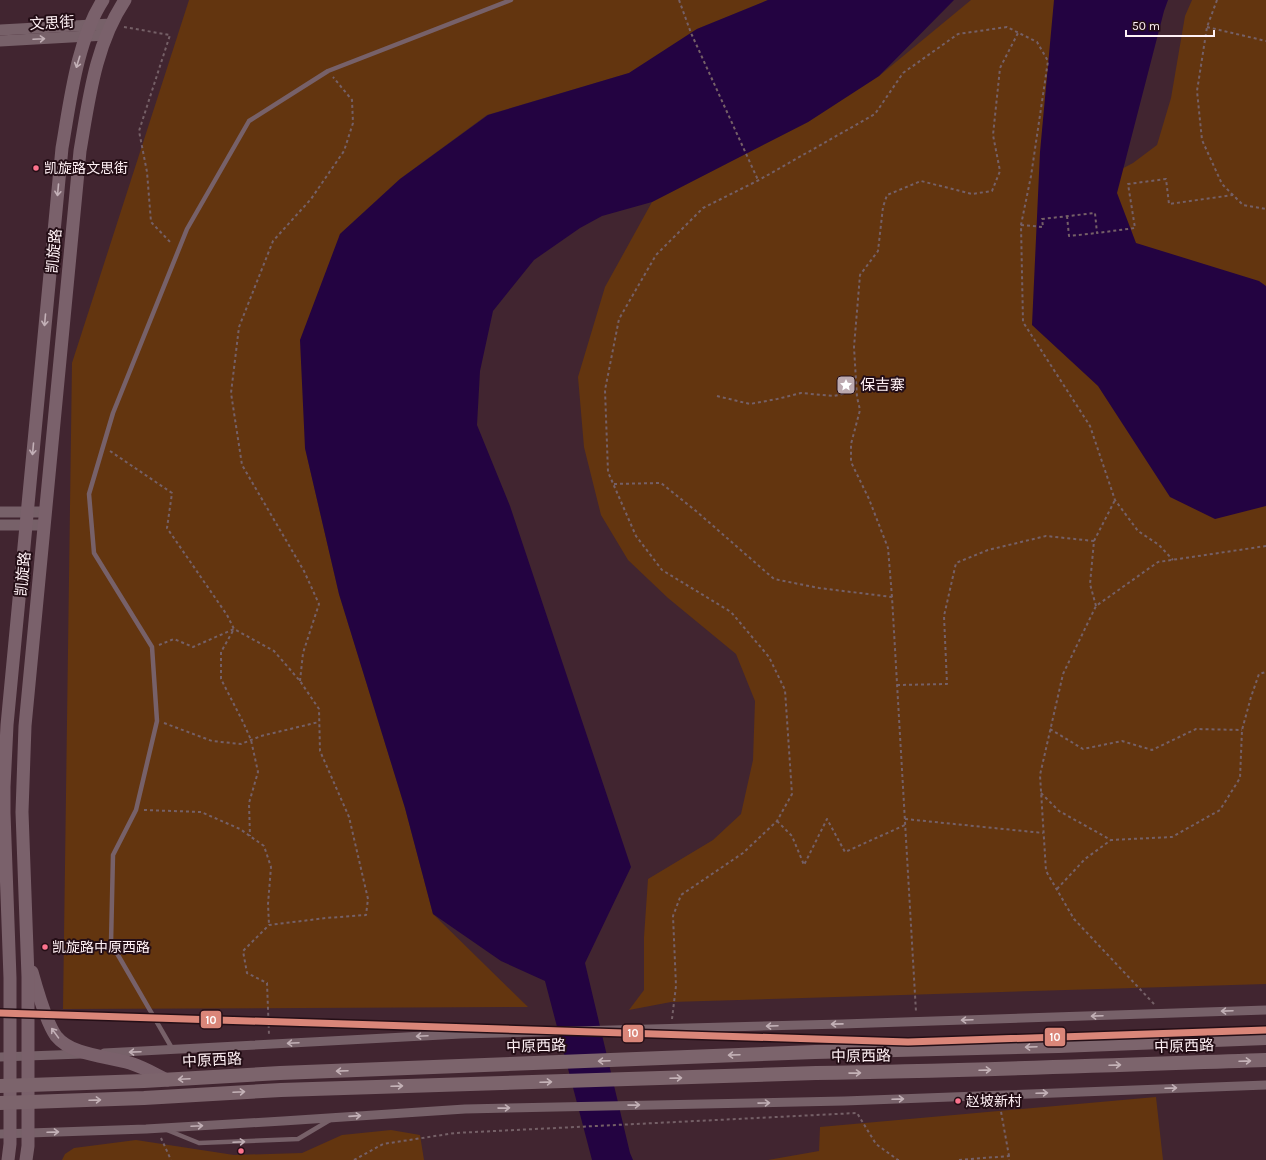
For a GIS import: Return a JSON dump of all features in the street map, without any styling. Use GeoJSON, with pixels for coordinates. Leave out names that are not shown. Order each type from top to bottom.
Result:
{"type":"FeatureCollection","features":[{"type":"Feature","properties":{"kind":"main road","name":"凯旋路"},"geometry":{"type":"LineString","coordinates":[[8,1160],[10,1144],[5,1134],[5,1057],[9,954],[4,786],[7,725],[62,148],[76,71],[89,31],[103,0]]}},
{"type":"Feature","properties":{"kind":"main road","name":"凯旋路"},"geometry":{"type":"LineString","coordinates":[[26,1160],[28,1146],[27,954],[22,787],[25,726],[80,151],[93,75],[109,30],[117,12],[125,0]]}},
{"type":"Feature","properties":{"kind":"main road"},"geometry":{"type":"LineString","coordinates":[[0,996],[9,954]]}},
{"type":"Feature","properties":{"kind":"main road"},"geometry":{"type":"LineString","coordinates":[[27,954],[38,992],[51,1028],[57,1037],[67,1045],[89,1054],[130,1063],[167,1080]]}},
{"type":"Feature","properties":{"kind":"main road","name":"中原西路"},"geometry":{"type":"LineString","coordinates":[[5,1086],[167,1080],[280,1073],[814,1052],[1266,1038]]}},
{"type":"Feature","properties":{"kind":"main road","name":"中原西路"},"geometry":{"type":"LineString","coordinates":[[5,1103],[144,1098],[281,1090],[816,1073],[919,1072],[1266,1060]]}},
{"type":"Feature","properties":{"kind":"street","name":"文思街"},"geometry":{"type":"LineString","coordinates":[[0,30],[109,30]]}},
{"type":"Feature","properties":{"kind":"street","name":"文思街"},"geometry":{"type":"LineString","coordinates":[[0,41],[89,31]]}},
{"type":"Feature","properties":{"kind":"street"},"geometry":{"type":"LineString","coordinates":[[0,512],[26,518],[45,518]]}},
{"type":"Feature","properties":{"kind":"street"},"geometry":{"type":"LineString","coordinates":[[0,525],[26,518]]}},
{"type":"Feature","properties":{"kind":"street"},"geometry":{"type":"LineString","coordinates":[[5,1057],[173,1050],[461,1034],[1266,1010]]}},
{"type":"Feature","properties":{"kind":"street"},"geometry":{"type":"LineString","coordinates":[[5,1134],[159,1128],[465,1108],[817,1102],[1266,1085]]}},
{"type":"Feature","properties":{"kind":"lane"},"geometry":{"type":"LineString","coordinates":[[173,1050],[111,942],[113,855],[136,810],[158,721],[152,648],[94,554],[89,494],[113,413],[187,229],[248,121],[328,71],[511,0]]}},
{"type":"Feature","properties":{"kind":"lane"},"geometry":{"type":"LineString","coordinates":[[159,1128],[199,1144],[298,1139],[334,1117]]}},
{"type":"Feature","properties":{"kind":"path"},"geometry":{"type":"LineString","coordinates":[[679,0],[691,33],[758,180]]}},
{"type":"Feature","properties":{"kind":"path"},"geometry":{"type":"LineString","coordinates":[[1217,0],[1207,27],[1197,91],[1202,140],[1222,184],[1243,205],[1266,209]]}},
{"type":"Feature","properties":{"kind":"path"},"geometry":{"type":"LineString","coordinates":[[671,1028],[676,986],[673,916],[681,895],[743,853],[777,821],[792,794],[785,690],[769,657],[731,612],[662,570],[636,536],[608,472],[605,390],[619,318],[656,255],[703,208],[758,180],[875,114],[903,73],[958,34],[1007,27],[1038,42],[1048,61],[1031,176],[1021,225],[1023,322],[1090,426],[1115,500],[1138,531],[1159,545],[1173,560]]}},
{"type":"Feature","properties":{"kind":"path"},"geometry":{"type":"LineString","coordinates":[[1207,27],[1266,41]]}},
{"type":"Feature","properties":{"kind":"path"},"geometry":{"type":"LineString","coordinates":[[109,30],[170,35],[139,132],[147,172],[151,222],[179,250]]}},
{"type":"Feature","properties":{"kind":"path"},"geometry":{"type":"LineString","coordinates":[[917,1021],[888,548],[869,499],[851,462],[851,444],[860,410],[856,391],[854,347],[860,275],[878,251],[883,207],[887,194],[921,181],[972,194],[992,192],[1000,171],[993,135],[1000,68],[1018,33]]}},
{"type":"Feature","properties":{"kind":"path"},"geometry":{"type":"LineString","coordinates":[[300,681],[303,653],[319,604],[304,571],[242,465],[231,394],[239,327],[273,242],[311,199],[344,151],[353,123],[352,100],[328,71]]}},
{"type":"Feature","properties":{"kind":"path"},"geometry":{"type":"LineString","coordinates":[[1067,216],[1070,236],[1135,228],[1128,184],[1166,178],[1169,204],[1233,195]]}},
{"type":"Feature","properties":{"kind":"path"},"geometry":{"type":"LineString","coordinates":[[1021,225],[1043,227],[1042,219],[1094,213],[1097,233]]}},
{"type":"Feature","properties":{"kind":"path"},"geometry":{"type":"LineString","coordinates":[[716,396],[750,404],[777,400],[801,393],[834,396],[856,391]]}},
{"type":"Feature","properties":{"kind":"path"},"geometry":{"type":"LineString","coordinates":[[103,447],[172,493],[167,528],[227,615],[234,629],[274,651],[300,681],[320,709],[320,751],[349,817],[368,899],[366,915],[269,925],[243,951],[246,973],[267,982],[269,1045]]}},
{"type":"Feature","properties":{"kind":"path"},"geometry":{"type":"LineString","coordinates":[[614,484],[661,483],[696,511],[774,579],[819,588],[892,597]]}},
{"type":"Feature","properties":{"kind":"path"},"geometry":{"type":"LineString","coordinates":[[1096,606],[1090,584],[1094,541],[1115,500]]}},
{"type":"Feature","properties":{"kind":"path"},"geometry":{"type":"LineString","coordinates":[[897,685],[947,684],[944,616],[956,563],[988,550],[1046,536],[1094,541]]}},
{"type":"Feature","properties":{"kind":"path"},"geometry":{"type":"LineString","coordinates":[[1163,1013],[1074,919],[1046,871],[1040,775],[1050,729],[1063,674],[1096,606],[1158,562],[1266,546]]}},
{"type":"Feature","properties":{"kind":"path"},"geometry":{"type":"LineString","coordinates":[[152,648],[174,639],[193,647],[234,629]]}},
{"type":"Feature","properties":{"kind":"path"},"geometry":{"type":"LineString","coordinates":[[234,629],[221,652],[221,679],[243,722],[250,740],[258,772],[249,804],[250,836]]}},
{"type":"Feature","properties":{"kind":"path"},"geometry":{"type":"LineString","coordinates":[[1041,793],[1059,811],[1111,840],[1172,837],[1220,810],[1240,778],[1242,730],[1259,674],[1266,672]]}},
{"type":"Feature","properties":{"kind":"path"},"geometry":{"type":"LineString","coordinates":[[158,721],[212,741],[241,744],[261,736],[320,722]]}},
{"type":"Feature","properties":{"kind":"path"},"geometry":{"type":"LineString","coordinates":[[1050,729],[1083,749],[1122,741],[1152,750],[1196,729],[1242,730]]}},
{"type":"Feature","properties":{"kind":"path"},"geometry":{"type":"LineString","coordinates":[[136,810],[201,812],[240,829],[264,846],[272,867],[268,904],[269,925]]}},
{"type":"Feature","properties":{"kind":"path"},"geometry":{"type":"LineString","coordinates":[[777,821],[792,836],[804,865],[827,819],[845,852],[905,825]]}},
{"type":"Feature","properties":{"kind":"path"},"geometry":{"type":"LineString","coordinates":[[905,819],[1043,833]]}},
{"type":"Feature","properties":{"kind":"path"},"geometry":{"type":"LineString","coordinates":[[1057,889],[1085,859],[1111,840]]}},
{"type":"Feature","properties":{"kind":"path"},"geometry":{"type":"LineString","coordinates":[[998,1095],[1009,1160]]}},
{"type":"Feature","properties":{"kind":"path"},"geometry":{"type":"LineString","coordinates":[[354,1160],[383,1144],[455,1133],[857,1113],[876,1144],[898,1160],[902,1160]]}},
{"type":"Feature","properties":{"kind":"path"},"geometry":{"type":"LineString","coordinates":[[159,1128],[171,1160]]}},
{"type":"Feature","properties":{"kind":"path"},"geometry":{"type":"LineString","coordinates":[[959,1160],[1009,1156]]}},
{"type":"Feature","properties":{"kind":"shaded area"},"geometry":{"type":"Polygon","coordinates":[[[189,0],[768,0],[697,29],[629,73],[487,115],[400,179],[340,234],[305,448],[339,594],[405,808],[433,914],[528,1007],[63,1009],[72,363],[189,0]]]}},
{"type":"Feature","properties":{"kind":"shaded area"},"geometry":{"type":"Polygon","coordinates":[[[768,0],[954,0],[879,76],[808,122],[652,202],[602,216],[580,228],[534,260],[493,311],[480,371],[477,425],[510,506],[631,867],[585,963],[630,1153],[633,1160],[592,1160],[545,981],[501,961],[433,914],[405,808],[339,594],[305,448],[300,340],[340,234],[400,179],[488,115],[629,73],[697,29],[768,0]]]}},
{"type":"Feature","properties":{"kind":"shaded area"},"geometry":{"type":"Polygon","coordinates":[[[971,0],[1066,0],[1087,187],[1133,163],[1157,145],[1171,98],[1185,16],[1192,0],[1266,0],[1266,984],[671,1002],[629,1010],[644,990],[644,937],[648,879],[713,840],[741,814],[753,760],[755,701],[736,654],[668,598],[628,560],[601,515],[584,447],[578,377],[605,287],[652,202],[808,122],[879,76],[971,0]]]}},
{"type":"Feature","properties":{"kind":"shaded area"},"geometry":{"type":"Polygon","coordinates":[[[1054,0],[1168,0],[1117,193],[1136,243],[1259,281],[1266,286],[1266,506],[1215,519],[1170,497],[1098,386],[1032,325],[1040,152],[1054,0]]]}},
{"type":"Feature","properties":{"kind":"shaded area"},"geometry":{"type":"Polygon","coordinates":[[[1156,1097],[1163,1160],[768,1160],[819,1151],[820,1127],[1156,1097]]]}},
{"type":"Feature","properties":{"kind":"shaded area"},"geometry":{"type":"Polygon","coordinates":[[[391,1130],[420,1135],[424,1160],[62,1160],[65,1154],[74,1148],[136,1140],[234,1155],[302,1153],[342,1135],[391,1130]]]}},
{"type":"Feature","properties":{"kind":"transit line","name":"10"},"geometry":{"type":"LineString","coordinates":[[0,1013],[908,1042],[1266,1030]]}},
{"type":"Feature","properties":{"kind":"place","name":"凯旋路文思街"},"geometry":{"type":"Point","coordinates":[36,168]}},
{"type":"Feature","properties":{"kind":"place","name":"保吉寨"},"geometry":{"type":"Point","coordinates":[846,385]}},
{"type":"Feature","properties":{"kind":"place","name":"凯旋路中原西路"},"geometry":{"type":"Point","coordinates":[45,947]}},
{"type":"Feature","properties":{"kind":"place","name":"赵坡新村"},"geometry":{"type":"Point","coordinates":[958,1101]}}]}
